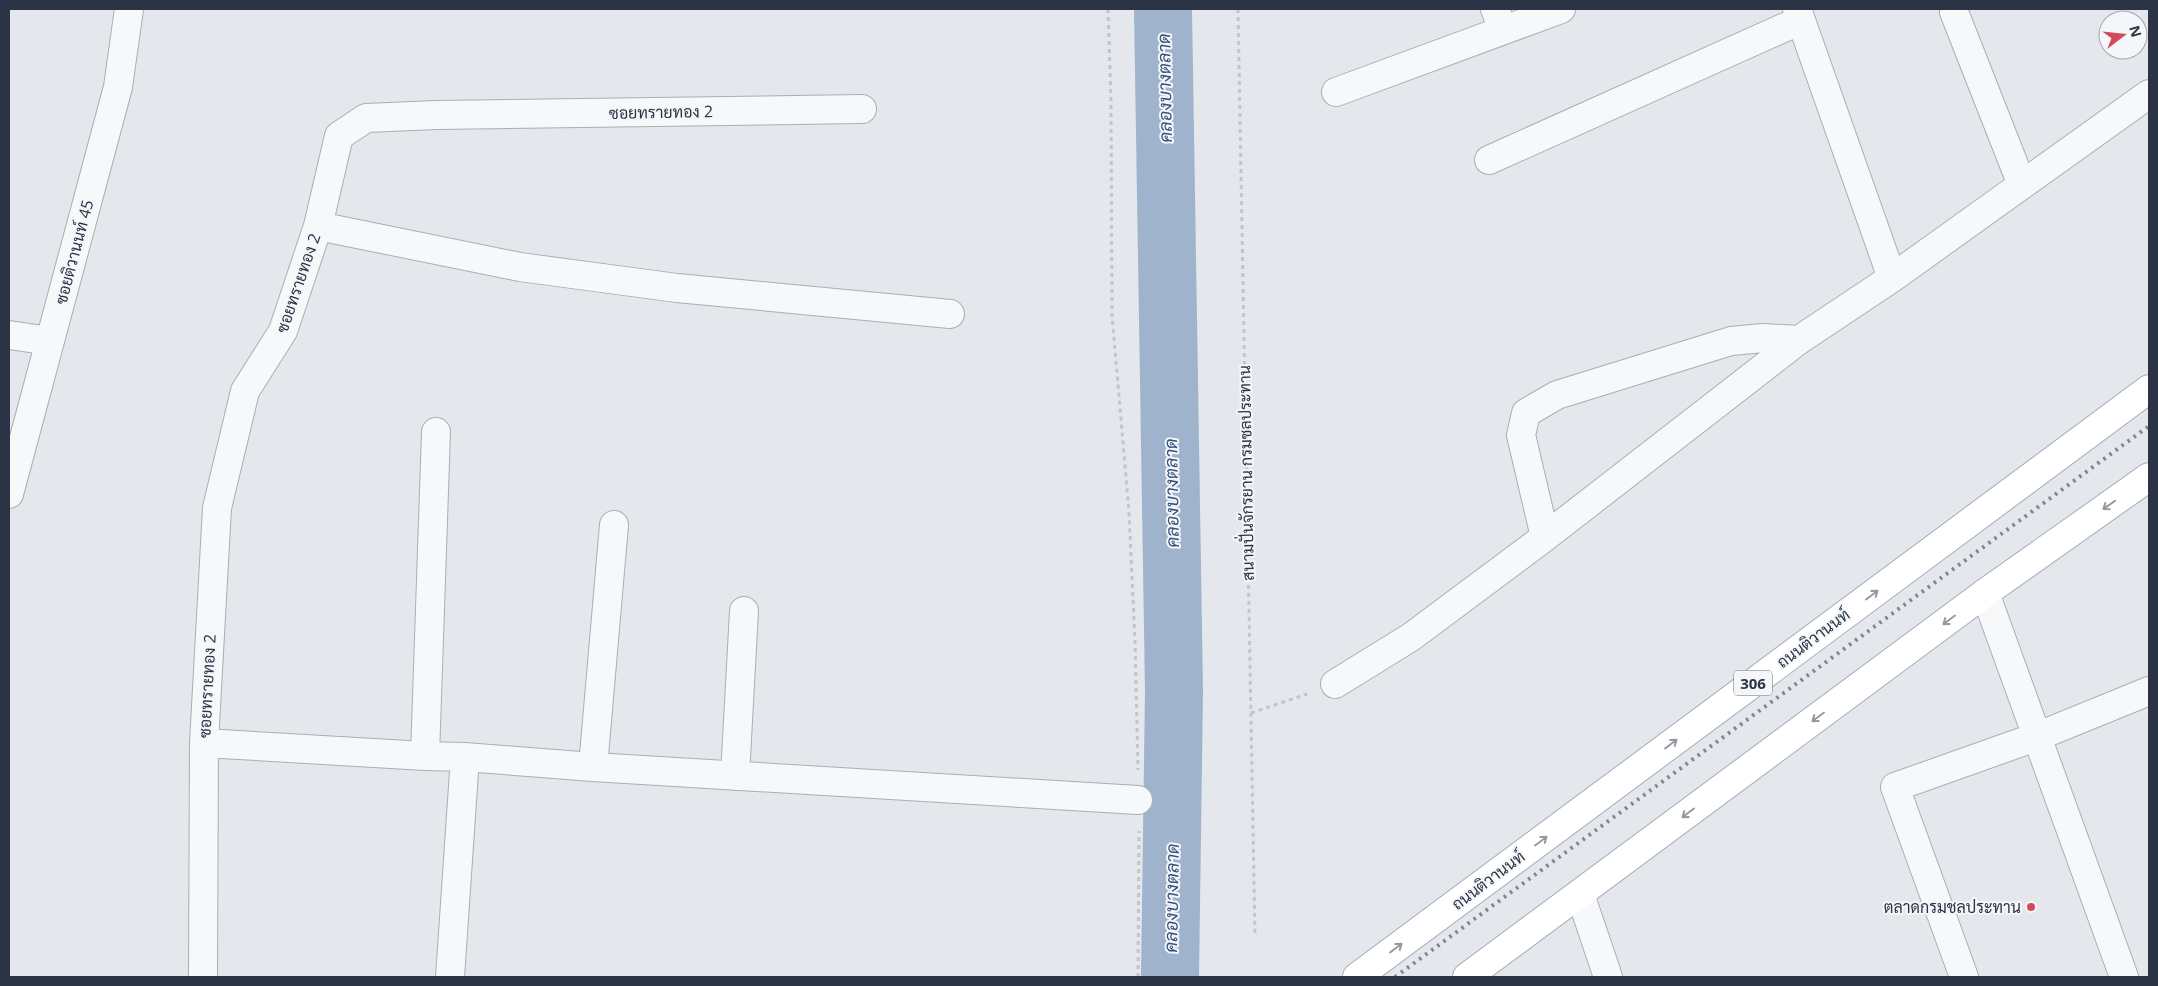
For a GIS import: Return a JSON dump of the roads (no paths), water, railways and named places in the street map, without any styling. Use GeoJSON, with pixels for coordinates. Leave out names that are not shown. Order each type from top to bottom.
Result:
{"type":"FeatureCollection","features":[{"type":"Feature","properties":{"kind":"main road","name":"ถนนติวานนท์"},"geometry":{"type":"LineString","coordinates":[[1357,977],[2149,389]]}},
{"type":"Feature","properties":{"kind":"main road"},"geometry":{"type":"LineString","coordinates":[[1468,977],[1985,593],[2149,477]]}},
{"type":"Feature","properties":{"kind":"street","name":"ซอยติวานนท์ 45"},"geometry":{"type":"LineString","coordinates":[[9,494],[118,86],[129,9]]}},
{"type":"Feature","properties":{"kind":"street"},"geometry":{"type":"LineString","coordinates":[[1336,92],[1499,20],[1561,9]]}},
{"type":"Feature","properties":{"kind":"street"},"geometry":{"type":"LineString","coordinates":[[1954,12],[2022,185]]}},
{"type":"Feature","properties":{"kind":"street"},"geometry":{"type":"LineString","coordinates":[[1489,160],[1799,14],[1892,278]]}},
{"type":"Feature","properties":{"kind":"street"},"geometry":{"type":"LineString","coordinates":[[1335,684],[1412,637],[1545,537],[1799,340],[1892,278],[2149,94]]}},
{"type":"Feature","properties":{"kind":"street","name":"ซอยทรายทอง 2"},"geometry":{"type":"LineString","coordinates":[[203,977],[204,742],[218,508],[245,392],[283,331],[318,226],[339,136],[366,118],[436,115],[862,108]]}},
{"type":"Feature","properties":{"kind":"street"},"geometry":{"type":"LineString","coordinates":[[318,226],[520,268],[677,288],[950,314]]}},
{"type":"Feature","properties":{"kind":"street"},"geometry":{"type":"LineString","coordinates":[[9,335],[50,341]]}},
{"type":"Feature","properties":{"kind":"street"},"geometry":{"type":"LineString","coordinates":[[1545,537],[1521,435],[1526,414],[1557,395],[1730,341],[1763,338],[1799,340]]}},
{"type":"Feature","properties":{"kind":"street"},"geometry":{"type":"LineString","coordinates":[[425,756],[436,432]]}},
{"type":"Feature","properties":{"kind":"street"},"geometry":{"type":"LineString","coordinates":[[593,767],[614,525]]}},
{"type":"Feature","properties":{"kind":"street"},"geometry":{"type":"LineString","coordinates":[[1985,593],[2124,977]]}},
{"type":"Feature","properties":{"kind":"street"},"geometry":{"type":"LineString","coordinates":[[735,776],[744,611]]}},
{"type":"Feature","properties":{"kind":"street"},"geometry":{"type":"LineString","coordinates":[[1964,977],[1895,787],[2036,737],[2149,691]]}},
{"type":"Feature","properties":{"kind":"street"},"geometry":{"type":"LineString","coordinates":[[204,742],[1138,800]]}},
{"type":"Feature","properties":{"kind":"street"},"geometry":{"type":"LineString","coordinates":[[450,977],[465,757]]}},
{"type":"Feature","properties":{"kind":"street"},"geometry":{"type":"LineString","coordinates":[[1580,894],[1608,977]]}},
{"type":"Feature","properties":{"kind":"waterway","name":"คลองบางตลาด"},"geometry":{"type":"LineString","coordinates":[[1163,9],[1174,691],[1170,977]]}},
{"type":"Feature","properties":{"kind":"railway"},"geometry":{"type":"LineString","coordinates":[[1395,977],[2149,426]]}},
{"type":"Feature","properties":{"kind":"place","name":"ตลาดกรมชลประทาน"},"geometry":{"type":"Point","coordinates":[2031,907]}}]}
